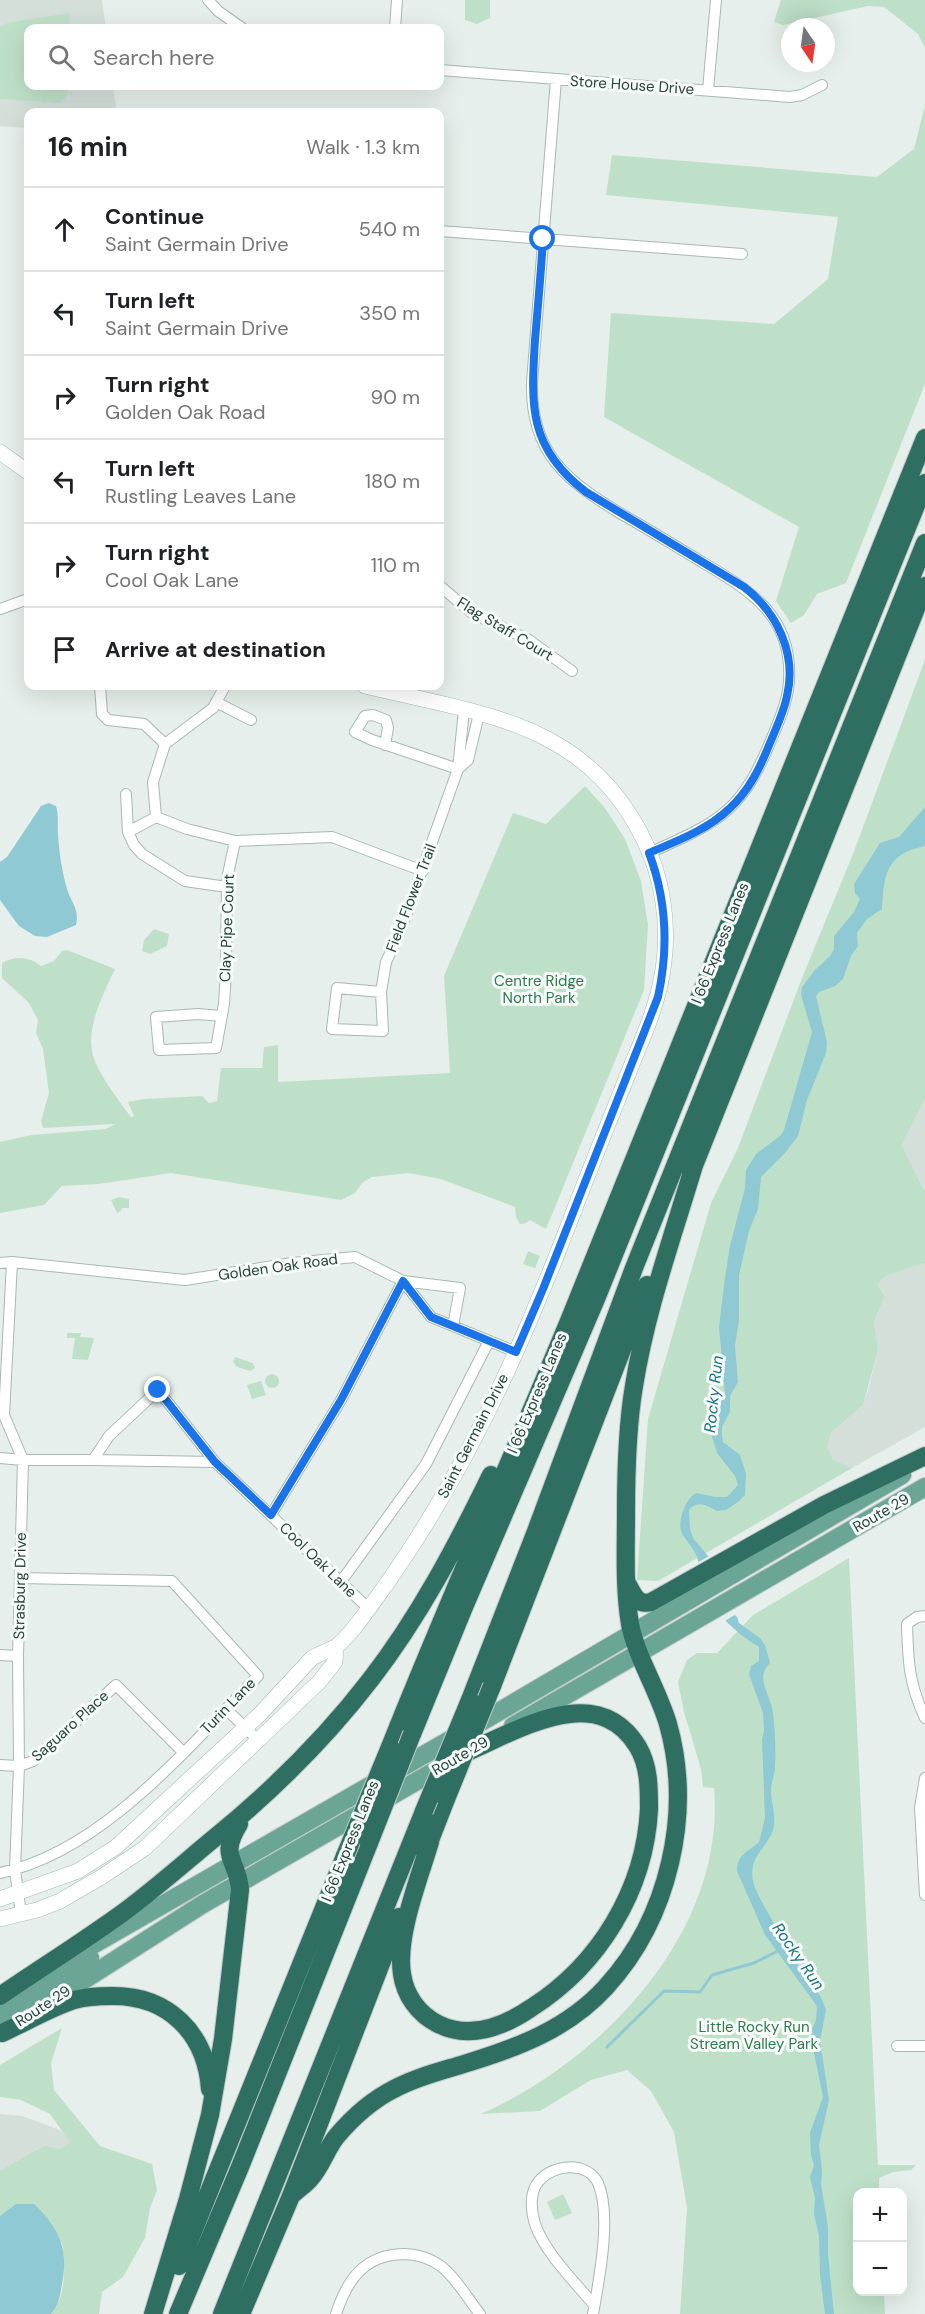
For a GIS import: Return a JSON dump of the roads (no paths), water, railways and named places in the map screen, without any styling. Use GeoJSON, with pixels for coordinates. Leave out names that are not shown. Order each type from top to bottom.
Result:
{"type":"FeatureCollection","features":[{"type":"Feature","properties":{"kind":"highway"},"geometry":{"type":"LineString","coordinates":[[158,2314],[442,1618],[518,1444],[735,914],[925,438]]}},
{"type":"Feature","properties":{"kind":"highway","name":"I 66 Express Lanes"},"geometry":{"type":"LineString","coordinates":[[178,2314],[240,2167],[460,1617],[596,1299],[925,483]]}},
{"type":"Feature","properties":{"kind":"highway"},"geometry":{"type":"LineString","coordinates":[[222,2314],[470,1700],[535,1534],[634,1268],[925,543]]}},
{"type":"Feature","properties":{"kind":"highway"},"geometry":{"type":"LineString","coordinates":[[241,2314],[291,2196],[696,1162],[925,586]]}},
{"type":"Feature","properties":{"kind":"highway"},"geometry":{"type":"LineString","coordinates":[[291,2196],[311,2179],[336,2138],[357,2114],[394,2088],[527,2042],[553,2030],[589,2004],[604,1990],[630,1958],[650,1922],[664,1884],[676,1825],[678,1795],[668,1723],[632,1632],[627,1583],[627,1454],[634,1385],[648,1320],[696,1162]]}},
{"type":"Feature","properties":{"kind":"highway"},"geometry":{"type":"LineString","coordinates":[[0,1997],[124,1912],[245,1814],[303,1757],[372,1678],[403,1634],[465,1529],[493,1472],[518,1444]]}},
{"type":"Feature","properties":{"kind":"highway"},"geometry":{"type":"LineString","coordinates":[[627,1583],[636,1599],[645,1604],[688,1591],[745,1558],[824,1506],[925,1456]]}},
{"type":"Feature","properties":{"kind":"highway"},"geometry":{"type":"LineString","coordinates":[[430,1842],[404,1936],[401,1955],[402,1974],[409,1996],[418,2009],[434,2022],[453,2029],[477,2031],[496,2027],[514,2020],[543,2001],[565,1983],[597,1948],[618,1917],[630,1892],[642,1854],[649,1794],[646,1766],[642,1754],[627,1733],[599,1715],[569,1713],[550,1717],[467,1752]]}},
{"type":"Feature","properties":{"kind":"highway"},"geometry":{"type":"LineString","coordinates":[[153,2314],[188,2199],[210,2115],[223,2039],[240,1883],[229,1854],[229,1844],[245,1814]]}},
{"type":"Feature","properties":{"kind":"highway"},"geometry":{"type":"LineString","coordinates":[[1,2027],[75,2000],[113,1996],[142,1999],[173,2015],[194,2036],[201,2048],[208,2073],[210,2115]]}},
{"type":"Feature","properties":{"kind":"main road","name":"Route 29"},"geometry":{"type":"LineString","coordinates":[[745,1558],[925,1462]]}},
{"type":"Feature","properties":{"kind":"main road","name":"Route 29"},"geometry":{"type":"LineString","coordinates":[[1,2027],[240,1883],[925,1488]]}},
{"type":"Feature","properties":{"kind":"main road","name":"Route 29"},"geometry":{"type":"LineString","coordinates":[[0,1997],[488,1718],[632,1632],[688,1591]]}},
{"type":"Feature","properties":{"kind":"main road"},"geometry":{"type":"LineString","coordinates":[[1,2027],[154,1910]]}},
{"type":"Feature","properties":{"kind":"street"},"geometry":{"type":"LineString","coordinates":[[207,0],[236,24]]}},
{"type":"Feature","properties":{"kind":"street"},"geometry":{"type":"LineString","coordinates":[[395,24],[398,0]]}},
{"type":"Feature","properties":{"kind":"street"},"geometry":{"type":"LineString","coordinates":[[708,90],[716,0]]}},
{"type":"Feature","properties":{"kind":"street","name":"Store House Drive"},"geometry":{"type":"LineString","coordinates":[[444,69],[790,97],[802,95],[822,85]]}},
{"type":"Feature","properties":{"kind":"street"},"geometry":{"type":"LineString","coordinates":[[556,79],[532,394],[536,423],[549,452],[566,475],[586,492],[753,595],[776,623],[788,657],[789,681],[785,705],[761,765],[748,788],[711,824],[649,853]]}},
{"type":"Feature","properties":{"kind":"street"},"geometry":{"type":"LineString","coordinates":[[444,231],[742,254]]}},
{"type":"Feature","properties":{"kind":"street"},"geometry":{"type":"LineString","coordinates":[[0,452],[24,469]]}},
{"type":"Feature","properties":{"kind":"street","name":"Flag Staff Court"},"geometry":{"type":"LineString","coordinates":[[444,589],[472,613],[529,640],[572,671]]}},
{"type":"Feature","properties":{"kind":"street"},"geometry":{"type":"LineString","coordinates":[[0,609],[24,600]]}},
{"type":"Feature","properties":{"kind":"street"},"geometry":{"type":"LineString","coordinates":[[99,690],[102,714],[108,720],[144,724],[165,744]]}},
{"type":"Feature","properties":{"kind":"street"},"geometry":{"type":"LineString","coordinates":[[156,817],[153,782],[165,744],[213,708],[223,690]]}},
{"type":"Feature","properties":{"kind":"street","name":"Saint Germain Drive"},"geometry":{"type":"LineString","coordinates":[[0,1899],[78,1871],[116,1846],[245,1728],[312,1658],[336,1647],[369,1609],[441,1499],[471,1445],[516,1352],[658,997],[664,962],[666,926],[659,883],[649,853],[624,806],[606,783],[583,762],[552,740],[528,728],[381,690]]}},
{"type":"Feature","properties":{"kind":"street"},"geometry":{"type":"LineString","coordinates":[[216,702],[251,720]]}},
{"type":"Feature","properties":{"kind":"street","name":"Field Flower Trail"},"geometry":{"type":"LineString","coordinates":[[381,992],[337,988],[332,1029],[383,1031],[381,992],[386,962],[423,871],[458,769],[472,712]]}},
{"type":"Feature","properties":{"kind":"street"},"geometry":{"type":"LineString","coordinates":[[385,745],[458,769]]}},
{"type":"Feature","properties":{"kind":"street"},"geometry":{"type":"LineString","coordinates":[[126,794],[128,832],[134,845],[142,854],[185,881],[227,887]]}},
{"type":"Feature","properties":{"kind":"street"},"geometry":{"type":"LineString","coordinates":[[128,832],[156,817],[187,829],[235,841],[332,837],[423,871]]}},
{"type":"Feature","properties":{"kind":"street","name":"Clay Pipe Court"},"geometry":{"type":"LineString","coordinates":[[221,1016],[198,1014],[156,1017],[159,1050],[216,1048],[221,1016],[226,972],[227,887],[235,841]]}},
{"type":"Feature","properties":{"kind":"street","name":"Golden Oak Road"},"geometry":{"type":"LineString","coordinates":[[6,1263],[185,1280],[292,1263],[355,1257],[403,1281],[431,1317],[516,1352]]}},
{"type":"Feature","properties":{"kind":"street","name":"Strasburg Drive"},"geometry":{"type":"LineString","coordinates":[[6,1263],[4,1415],[22,1460],[18,1656],[19,1766],[15,1870],[21,1914]]}},
{"type":"Feature","properties":{"kind":"street"},"geometry":{"type":"LineString","coordinates":[[271,1515],[341,1400],[403,1281],[460,1288],[453,1326]]}},
{"type":"Feature","properties":{"kind":"street"},"geometry":{"type":"LineString","coordinates":[[340,1583],[426,1464],[489,1341]]}},
{"type":"Feature","properties":{"kind":"street","name":"Cool Oak Lane"},"geometry":{"type":"LineString","coordinates":[[93,1460],[109,1436],[158,1390],[215,1462],[369,1609]]}},
{"type":"Feature","properties":{"kind":"street"},"geometry":{"type":"LineString","coordinates":[[0,1458],[215,1462]]}},
{"type":"Feature","properties":{"kind":"street","name":"Turin Lane"},"geometry":{"type":"LineString","coordinates":[[0,1874],[50,1857],[84,1838],[136,1797],[258,1676],[172,1581],[20,1578]]}},
{"type":"Feature","properties":{"kind":"street"},"geometry":{"type":"LineString","coordinates":[[925,1616],[917,1617],[907,1624],[907,1636],[914,1694],[925,1718]]}},
{"type":"Feature","properties":{"kind":"street","name":"Saint Germain Drive"},"geometry":{"type":"LineString","coordinates":[[0,1919],[60,1901],[146,1848],[319,1682],[335,1662],[336,1647]]}},
{"type":"Feature","properties":{"kind":"street"},"geometry":{"type":"LineString","coordinates":[[0,1656],[18,1656]]}},
{"type":"Feature","properties":{"kind":"street","name":"Saguaro Place"},"geometry":{"type":"LineString","coordinates":[[0,1765],[19,1766],[33,1761],[116,1685],[183,1752]]}},
{"type":"Feature","properties":{"kind":"street"},"geometry":{"type":"LineString","coordinates":[[226,1709],[258,1740]]}},
{"type":"Feature","properties":{"kind":"street"},"geometry":{"type":"LineString","coordinates":[[925,1778],[920,1808],[925,1895]]}},
{"type":"Feature","properties":{"kind":"street"},"geometry":{"type":"LineString","coordinates":[[897,2046],[925,2046]]}},
{"type":"Feature","properties":{"kind":"street"},"geometry":{"type":"LineString","coordinates":[[571,2166],[587,2170],[597,2181],[603,2199],[600,2277],[593,2310],[542,2240],[531,2205],[533,2190],[539,2180],[554,2171],[571,2166]]}},
{"type":"Feature","properties":{"kind":"street"},"geometry":{"type":"LineString","coordinates":[[336,2314],[343,2293],[354,2277],[369,2262],[388,2254],[414,2254],[430,2259],[444,2269],[480,2314]]}},
{"type":"Feature","properties":{"kind":"water"},"geometry":{"type":"Polygon","coordinates":[[[49,803],[56,806],[57,810],[62,869],[76,910],[77,920],[76,925],[47,937],[35,936],[19,926],[0,900],[0,862],[7,857],[41,806],[49,803]]]}},
{"type":"Feature","properties":{"kind":"water","name":"Rocky Run"},"geometry":{"type":"Polygon","coordinates":[[[925,807],[925,846],[902,854],[895,860],[886,876],[882,909],[867,919],[857,933],[858,946],[851,956],[843,979],[816,996],[827,1042],[826,1053],[807,1100],[798,1136],[761,1177],[758,1209],[749,1231],[739,1275],[739,1320],[735,1346],[738,1382],[730,1396],[730,1412],[722,1427],[723,1442],[740,1455],[746,1474],[745,1495],[726,1510],[717,1511],[699,1504],[689,1510],[693,1538],[708,1556],[710,1569],[730,1611],[737,1617],[739,1623],[760,1638],[765,1645],[770,1663],[765,1669],[763,1681],[773,1713],[775,1767],[771,1790],[774,1825],[771,1835],[754,1862],[752,1876],[778,1938],[821,1997],[826,2010],[820,2041],[829,2100],[819,2145],[834,2314],[825,2314],[820,2275],[819,2236],[814,2214],[815,2198],[810,2177],[814,2165],[810,2133],[823,2097],[814,2053],[812,2029],[816,2020],[817,2006],[765,1935],[737,1871],[741,1857],[759,1842],[765,1818],[763,1713],[749,1674],[751,1666],[759,1661],[759,1647],[732,1627],[710,1601],[700,1580],[697,1557],[681,1532],[680,1526],[683,1511],[696,1493],[727,1497],[738,1485],[735,1476],[717,1453],[712,1437],[713,1424],[725,1392],[719,1327],[725,1277],[730,1246],[745,1188],[746,1170],[756,1154],[780,1136],[784,1130],[812,1032],[801,995],[802,987],[834,949],[834,936],[854,912],[860,899],[855,893],[854,884],[880,843],[899,837],[925,807]]]}},
{"type":"Feature","properties":{"kind":"water"},"geometry":{"type":"Polygon","coordinates":[[[16,2204],[34,2204],[50,2222],[60,2240],[64,2271],[59,2300],[51,2314],[0,2314],[0,2216],[16,2204]]]}},
{"type":"Feature","properties":{"kind":"waterway"},"geometry":{"type":"LineString","coordinates":[[607,2047],[664,1991],[700,1992],[712,1975],[754,1963],[778,1951]]}},
{"type":"Feature","properties":{"kind":"park label","name":"Centre Ridge North Park"},"geometry":{"type":"Point","coordinates":[539,990]}},
{"type":"Feature","properties":{"kind":"park label","name":"Little Rocky Run Stream Valley Park"},"geometry":{"type":"Point","coordinates":[754,2036]}}]}
